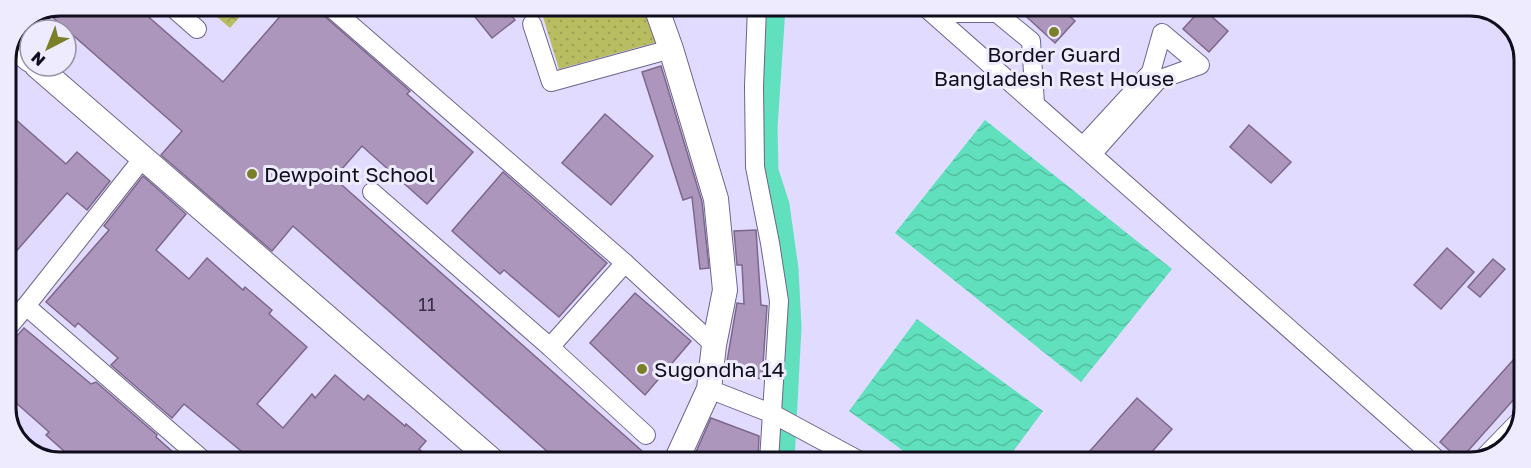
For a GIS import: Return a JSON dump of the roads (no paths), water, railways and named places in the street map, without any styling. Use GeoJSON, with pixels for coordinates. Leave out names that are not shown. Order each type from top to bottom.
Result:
{"type":"FeatureCollection","features":[{"type":"Feature","properties":{"kind":"street"},"geometry":{"type":"LineString","coordinates":[[182,16],[197,29]]}},
{"type":"Feature","properties":{"kind":"street"},"geometry":{"type":"LineString","coordinates":[[341,16],[625,263],[714,345]]}},
{"type":"Feature","properties":{"kind":"street"},"geometry":{"type":"LineString","coordinates":[[659,16],[716,199],[725,290],[714,345],[709,389],[680,452]]}},
{"type":"Feature","properties":{"kind":"street"},"geometry":{"type":"LineString","coordinates":[[757,16],[754,86],[755,167],[779,301],[770,452]]}},
{"type":"Feature","properties":{"kind":"street"},"geometry":{"type":"LineString","coordinates":[[935,16],[1429,452]]}},
{"type":"Feature","properties":{"kind":"street"},"geometry":{"type":"LineString","coordinates":[[1001,16],[1031,41],[1035,104]]}},
{"type":"Feature","properties":{"kind":"street"},"geometry":{"type":"LineString","coordinates":[[532,24],[551,81],[671,49]]}},
{"type":"Feature","properties":{"kind":"street"},"geometry":{"type":"LineString","coordinates":[[1162,33],[1200,65],[1158,80],[1087,150],[1151,72],[1162,33]]}},
{"type":"Feature","properties":{"kind":"street"},"geometry":{"type":"LineString","coordinates":[[51,78],[483,452]]}},
{"type":"Feature","properties":{"kind":"street"},"geometry":{"type":"LineString","coordinates":[[17,315],[143,158]]}},
{"type":"Feature","properties":{"kind":"street"},"geometry":{"type":"LineString","coordinates":[[372,192],[550,346],[646,435]]}},
{"type":"Feature","properties":{"kind":"street"},"geometry":{"type":"LineString","coordinates":[[550,346],[625,263]]}},
{"type":"Feature","properties":{"kind":"street"},"geometry":{"type":"LineString","coordinates":[[26,306],[194,452]]}},
{"type":"Feature","properties":{"kind":"street"},"geometry":{"type":"LineString","coordinates":[[709,389],[773,414],[843,452]]}},
{"type":"Feature","properties":{"kind":"lane"},"geometry":{"type":"LineString","coordinates":[[1486,449],[1512,422]]}},
{"type":"Feature","properties":{"kind":"water"},"geometry":{"type":"Polygon","coordinates":[[[985,120],[1172,269],[1081,382],[895,233],[985,120]]]}},
{"type":"Feature","properties":{"kind":"water"},"geometry":{"type":"Polygon","coordinates":[[[917,319],[1043,411],[1013,452],[905,452],[849,411],[917,319]]]}},
{"type":"Feature","properties":{"kind":"waterway"},"geometry":{"type":"LineString","coordinates":[[774,16],[767,128],[768,171],[779,205],[788,269],[791,327],[784,452]]}},
{"type":"Feature","properties":{"kind":"place","name":"Border Guard Bangladesh Rest House"},"geometry":{"type":"Point","coordinates":[1054,32]}},
{"type":"Feature","properties":{"kind":"place","name":"Dewpoint School"},"geometry":{"type":"Point","coordinates":[252,174]}},
{"type":"Feature","properties":{"kind":"place","name":"Sugondha 14"},"geometry":{"type":"Point","coordinates":[642,369]}}]}
